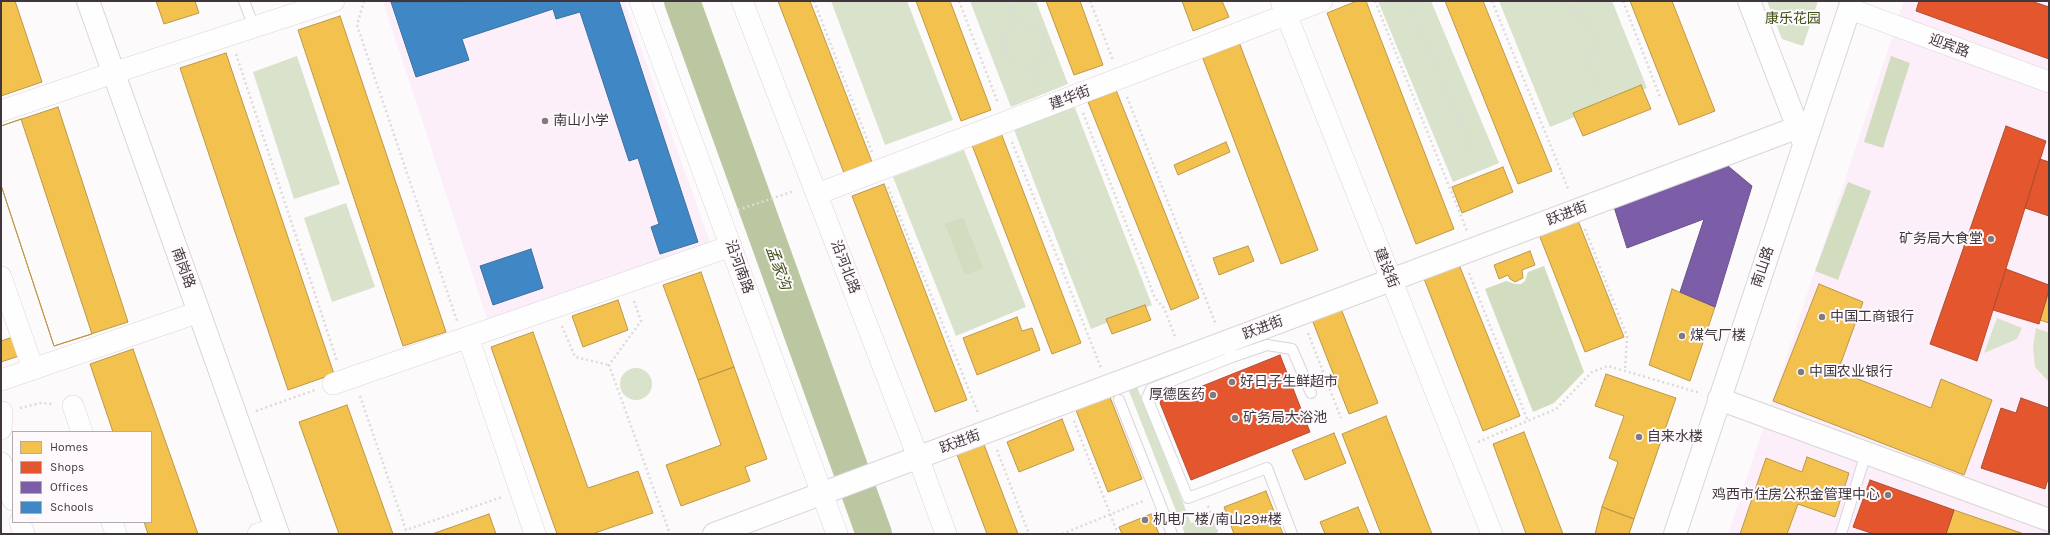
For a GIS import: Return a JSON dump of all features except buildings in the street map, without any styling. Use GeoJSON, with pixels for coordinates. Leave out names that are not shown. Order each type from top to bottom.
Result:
{"type":"FeatureCollection","features":[{"type":"Feature","properties":{"kind":"street","name":"南岗路"},"geometry":{"type":"LineString","coordinates":[[88,1],[236,418],[271,532]]}},
{"type":"Feature","properties":{"kind":"street"},"geometry":{"type":"LineString","coordinates":[[1,111],[113,72],[334,1]]}},
{"type":"Feature","properties":{"kind":"street","name":"沿河南路"},"geometry":{"type":"LineString","coordinates":[[640,1],[731,246],[828,491],[837,534]]}},
{"type":"Feature","properties":{"kind":"street","name":"沿河北路"},"geometry":{"type":"LineString","coordinates":[[742,1],[946,534]]}},
{"type":"Feature","properties":{"kind":"street","name":"建华街"},"geometry":{"type":"LineString","coordinates":[[815,189],[1046,107],[1284,8],[1322,1]]}},
{"type":"Feature","properties":{"kind":"street"},"geometry":{"type":"LineString","coordinates":[[1749,1],[1773,62],[1805,131]]}},
{"type":"Feature","properties":{"kind":"street","name":"迎宾路"},"geometry":{"type":"LineString","coordinates":[[1851,5],[2049,82]]}},
{"type":"Feature","properties":{"kind":"street","name":"南山路"},"geometry":{"type":"LineString","coordinates":[[1674,534],[1805,131],[1851,5]]}},
{"type":"Feature","properties":{"kind":"street","name":"建设街"},"geometry":{"type":"LineString","coordinates":[[1284,8],[1492,534]]}},
{"type":"Feature","properties":{"kind":"street","name":"跃进街"},"geometry":{"type":"LineString","coordinates":[[714,534],[1184,358],[1224,341],[1301,314],[1577,210],[1805,131]]}},
{"type":"Feature","properties":{"kind":"street"},"geometry":{"type":"LineString","coordinates":[[343,381],[731,246]]}},
{"type":"Feature","properties":{"kind":"street"},"geometry":{"type":"LineString","coordinates":[[1,277],[33,369]]}},
{"type":"Feature","properties":{"kind":"street"},"geometry":{"type":"LineString","coordinates":[[1,380],[199,312]]}},
{"type":"Feature","properties":{"kind":"street"},"geometry":{"type":"LineString","coordinates":[[466,338],[535,534]]}},
{"type":"Feature","properties":{"kind":"street"},"geometry":{"type":"LineString","coordinates":[[1719,399],[2049,520]]}},
{"type":"Feature","properties":{"kind":"street"},"geometry":{"type":"LineString","coordinates":[[73,406],[82,431]]}},
{"type":"Feature","properties":{"kind":"street"},"geometry":{"type":"LineString","coordinates":[[1,463],[12,497]]}},
{"type":"Feature","properties":{"kind":"street"},"geometry":{"type":"LineString","coordinates":[[20,523],[24,534]]}},
{"type":"Feature","properties":{"kind":"street"},"geometry":{"type":"LineString","coordinates":[[112,523],[116,534]]}},
{"type":"Feature","properties":{"kind":"lane"},"geometry":{"type":"LineString","coordinates":[[244,1],[254,27]]}},
{"type":"Feature","properties":{"kind":"lane"},"geometry":{"type":"LineString","coordinates":[[1292,534],[1267,468],[1188,498],[1147,398],[1151,389],[1224,341],[1292,349],[1311,393]]}},
{"type":"Feature","properties":{"kind":"lane"},"geometry":{"type":"LineString","coordinates":[[1119,400],[1172,534]]}},
{"type":"Feature","properties":{"kind":"lane"},"geometry":{"type":"LineString","coordinates":[[1841,534],[1866,453]]}},
{"type":"Feature","properties":{"kind":"path"},"geometry":{"type":"LineString","coordinates":[[364,1],[357,25],[466,338]]}},
{"type":"Feature","properties":{"kind":"path"},"geometry":{"type":"LineString","coordinates":[[814,1],[871,148]]}},
{"type":"Feature","properties":{"kind":"path"},"geometry":{"type":"LineString","coordinates":[[959,1],[999,106]]}},
{"type":"Feature","properties":{"kind":"path"},"geometry":{"type":"LineString","coordinates":[[1007,1],[1016,21]]}},
{"type":"Feature","properties":{"kind":"path"},"geometry":{"type":"LineString","coordinates":[[1090,1],[1114,63]]}},
{"type":"Feature","properties":{"kind":"path"},"geometry":{"type":"LineString","coordinates":[[1374,1],[1460,213]]}},
{"type":"Feature","properties":{"kind":"path"},"geometry":{"type":"LineString","coordinates":[[1408,1],[1471,149]]}},
{"type":"Feature","properties":{"kind":"path"},"geometry":{"type":"LineString","coordinates":[[1492,1],[1627,336],[1625,371]]}},
{"type":"Feature","properties":{"kind":"path"},"geometry":{"type":"LineString","coordinates":[[1562,1],[1580,14],[1592,32],[1598,48],[1585,53],[1598,88]]}},
{"type":"Feature","properties":{"kind":"path"},"geometry":{"type":"LineString","coordinates":[[1623,1],[1660,96]]}},
{"type":"Feature","properties":{"kind":"path"},"geometry":{"type":"LineString","coordinates":[[1016,21],[1004,37],[1007,55],[1021,65],[1032,68]]}},
{"type":"Feature","properties":{"kind":"path"},"geometry":{"type":"LineString","coordinates":[[1016,21],[1032,25],[1044,34],[1048,53],[1032,68]]}},
{"type":"Feature","properties":{"kind":"path"},"geometry":{"type":"LineString","coordinates":[[230,35],[343,381],[406,530],[520,491]]}},
{"type":"Feature","properties":{"kind":"path"},"geometry":{"type":"LineString","coordinates":[[1032,68],[1046,107]]}},
{"type":"Feature","properties":{"kind":"path"},"geometry":{"type":"LineString","coordinates":[[1124,90],[1224,341]]}},
{"type":"Feature","properties":{"kind":"path"},"geometry":{"type":"LineString","coordinates":[[1076,95],[1155,298],[1164,308],[1184,358]]}},
{"type":"Feature","properties":{"kind":"path"},"geometry":{"type":"LineString","coordinates":[[1010,136],[1094,349]]}},
{"type":"Feature","properties":{"kind":"path"},"geometry":{"type":"LineString","coordinates":[[720,217],[815,189]]}},
{"type":"Feature","properties":{"kind":"path"},"geometry":{"type":"LineString","coordinates":[[890,191],[973,402]]}},
{"type":"Feature","properties":{"kind":"path"},"geometry":{"type":"LineString","coordinates":[[1068,247],[1079,272]]}},
{"type":"Feature","properties":{"kind":"path"},"geometry":{"type":"LineString","coordinates":[[1462,254],[1528,421]]}},
{"type":"Feature","properties":{"kind":"path"},"geometry":{"type":"LineString","coordinates":[[1061,265],[1074,259]]}},
{"type":"Feature","properties":{"kind":"path"},"geometry":{"type":"LineString","coordinates":[[609,365],[641,321],[627,282]]}},
{"type":"Feature","properties":{"kind":"path"},"geometry":{"type":"LineString","coordinates":[[554,307],[575,357],[609,365]]}},
{"type":"Feature","properties":{"kind":"path"},"geometry":{"type":"LineString","coordinates":[[1301,314],[1341,418]]}},
{"type":"Feature","properties":{"kind":"path"},"geometry":{"type":"LineString","coordinates":[[609,365],[670,534]]}},
{"type":"Feature","properties":{"kind":"path"},"geometry":{"type":"LineString","coordinates":[[1458,449],[1556,409],[1592,372],[1608,366],[1719,399]]}},
{"type":"Feature","properties":{"kind":"path"},"geometry":{"type":"LineString","coordinates":[[236,418],[343,381]]}},
{"type":"Feature","properties":{"kind":"path"},"geometry":{"type":"LineString","coordinates":[[1065,402],[1074,419],[1109,515],[1118,534]]}},
{"type":"Feature","properties":{"kind":"path"},"geometry":{"type":"LineString","coordinates":[[2,420],[41,403],[73,406]]}},
{"type":"Feature","properties":{"kind":"path"},"geometry":{"type":"LineString","coordinates":[[995,446],[1029,534]]}},
{"type":"Feature","properties":{"kind":"path"},"geometry":{"type":"LineString","coordinates":[[1204,493],[1218,534]]}},
{"type":"Feature","properties":{"kind":"path"},"geometry":{"type":"LineString","coordinates":[[1062,534],[1157,495]]}},
{"type":"Feature","properties":{"kind":"shaded area","name":"南山小学"},"geometry":{"type":"Polygon","coordinates":[[[383,1],[624,1],[710,242],[487,319],[383,1]]]}},
{"type":"Feature","properties":{"kind":"shaded area"},"geometry":{"type":"Polygon","coordinates":[[[1904,1],[2049,1],[2049,534],[1728,534],[1904,1]]]}},
{"type":"Feature","properties":{"kind":"green space"},"geometry":{"type":"Polygon","coordinates":[[[831,1],[907,1],[953,120],[885,145],[831,1]]]}},
{"type":"Feature","properties":{"kind":"green space"},"geometry":{"type":"Polygon","coordinates":[[[970,1],[1036,1],[1068,84],[1011,107],[970,1]]]}},
{"type":"Feature","properties":{"kind":"green space"},"geometry":{"type":"Polygon","coordinates":[[[1378,1],[1431,1],[1499,163],[1453,182],[1378,1]]]}},
{"type":"Feature","properties":{"kind":"green space"},"geometry":{"type":"Polygon","coordinates":[[[1499,1],[1612,1],[1647,88],[1550,127],[1499,1]]]}},
{"type":"Feature","properties":{"kind":"green space","name":"康乐花园"},"geometry":{"type":"Polygon","coordinates":[[[1767,1],[1818,1],[1803,46],[1782,39],[1767,1]]]}},
{"type":"Feature","properties":{"kind":"green space"},"geometry":{"type":"Polygon","coordinates":[[[297,56],[340,184],[294,199],[253,72],[297,56]]]}},
{"type":"Feature","properties":{"kind":"green space"},"geometry":{"type":"Polygon","coordinates":[[[1891,56],[1910,63],[1883,148],[1864,142],[1891,56]]]}},
{"type":"Feature","properties":{"kind":"green space"},"geometry":{"type":"Polygon","coordinates":[[[1073,103],[1152,305],[1091,329],[1013,127],[1073,103]]]}},
{"type":"Feature","properties":{"kind":"green space"},"geometry":{"type":"Polygon","coordinates":[[[964,150],[1026,307],[956,336],[893,177],[964,150]]]}},
{"type":"Feature","properties":{"kind":"green space"},"geometry":{"type":"Polygon","coordinates":[[[1848,182],[1871,191],[1838,280],[1815,271],[1848,182]]]}},
{"type":"Feature","properties":{"kind":"green space"},"geometry":{"type":"Polygon","coordinates":[[[346,203],[375,287],[332,302],[304,218],[346,203]]]}},
{"type":"Feature","properties":{"kind":"green space"},"geometry":{"type":"Polygon","coordinates":[[[963,217],[983,268],[965,275],[945,224],[963,217]]]}},
{"type":"Feature","properties":{"kind":"green space"},"geometry":{"type":"Polygon","coordinates":[[[1544,266],[1584,372],[1554,403],[1533,412],[1485,289],[1506,281],[1521,284],[1525,281],[1528,272],[1544,266]]]}},
{"type":"Feature","properties":{"kind":"green space"},"geometry":{"type":"Polygon","coordinates":[[[1997,318],[2022,328],[2017,339],[1984,353],[1997,318]]]}},
{"type":"Feature","properties":{"kind":"green space"},"geometry":{"type":"Polygon","coordinates":[[[2036,328],[2049,333],[2049,382],[2035,367],[2033,346],[2036,328]]]}},
{"type":"Feature","properties":{"kind":"green space"},"geometry":{"type":"Polygon","coordinates":[[[636,368],[647,373],[652,384],[647,395],[636,400],[625,395],[620,384],[625,373],[636,368]]]}},
{"type":"Feature","properties":{"kind":"green space"},"geometry":{"type":"Polygon","coordinates":[[[1137,387],[1191,523],[1212,516],[1218,534],[1185,534],[1129,391],[1137,387]]]}},
{"type":"Feature","properties":{"kind":"waterway","name":"孟家沟"},"geometry":{"type":"LineString","coordinates":[[682,1],[874,534]]}},
{"type":"Feature","properties":{"kind":"place","name":"南山小学"},"geometry":{"type":"Point","coordinates":[545,121]}},
{"type":"Feature","properties":{"kind":"place","name":"矿务局大食堂"},"geometry":{"type":"Point","coordinates":[1991,239]}},
{"type":"Feature","properties":{"kind":"place","name":"中国工商银行"},"geometry":{"type":"Point","coordinates":[1822,317]}},
{"type":"Feature","properties":{"kind":"place","name":"煤气厂楼"},"geometry":{"type":"Point","coordinates":[1682,336]}},
{"type":"Feature","properties":{"kind":"place","name":"中国农业银行"},"geometry":{"type":"Point","coordinates":[1801,372]}},
{"type":"Feature","properties":{"kind":"place","name":"好日子生鲜超市"},"geometry":{"type":"Point","coordinates":[1232,382]}},
{"type":"Feature","properties":{"kind":"place","name":"厚德医药"},"geometry":{"type":"Point","coordinates":[1213,395]}},
{"type":"Feature","properties":{"kind":"place","name":"矿务局大浴池"},"geometry":{"type":"Point","coordinates":[1235,418]}},
{"type":"Feature","properties":{"kind":"place","name":"自来水楼"},"geometry":{"type":"Point","coordinates":[1639,437]}},
{"type":"Feature","properties":{"kind":"place","name":"鸡西市住房公积金管理中心"},"geometry":{"type":"Point","coordinates":[1888,495]}},
{"type":"Feature","properties":{"kind":"place","name":"机电厂楼/南山29#楼"},"geometry":{"type":"Point","coordinates":[1145,520]}}]}
